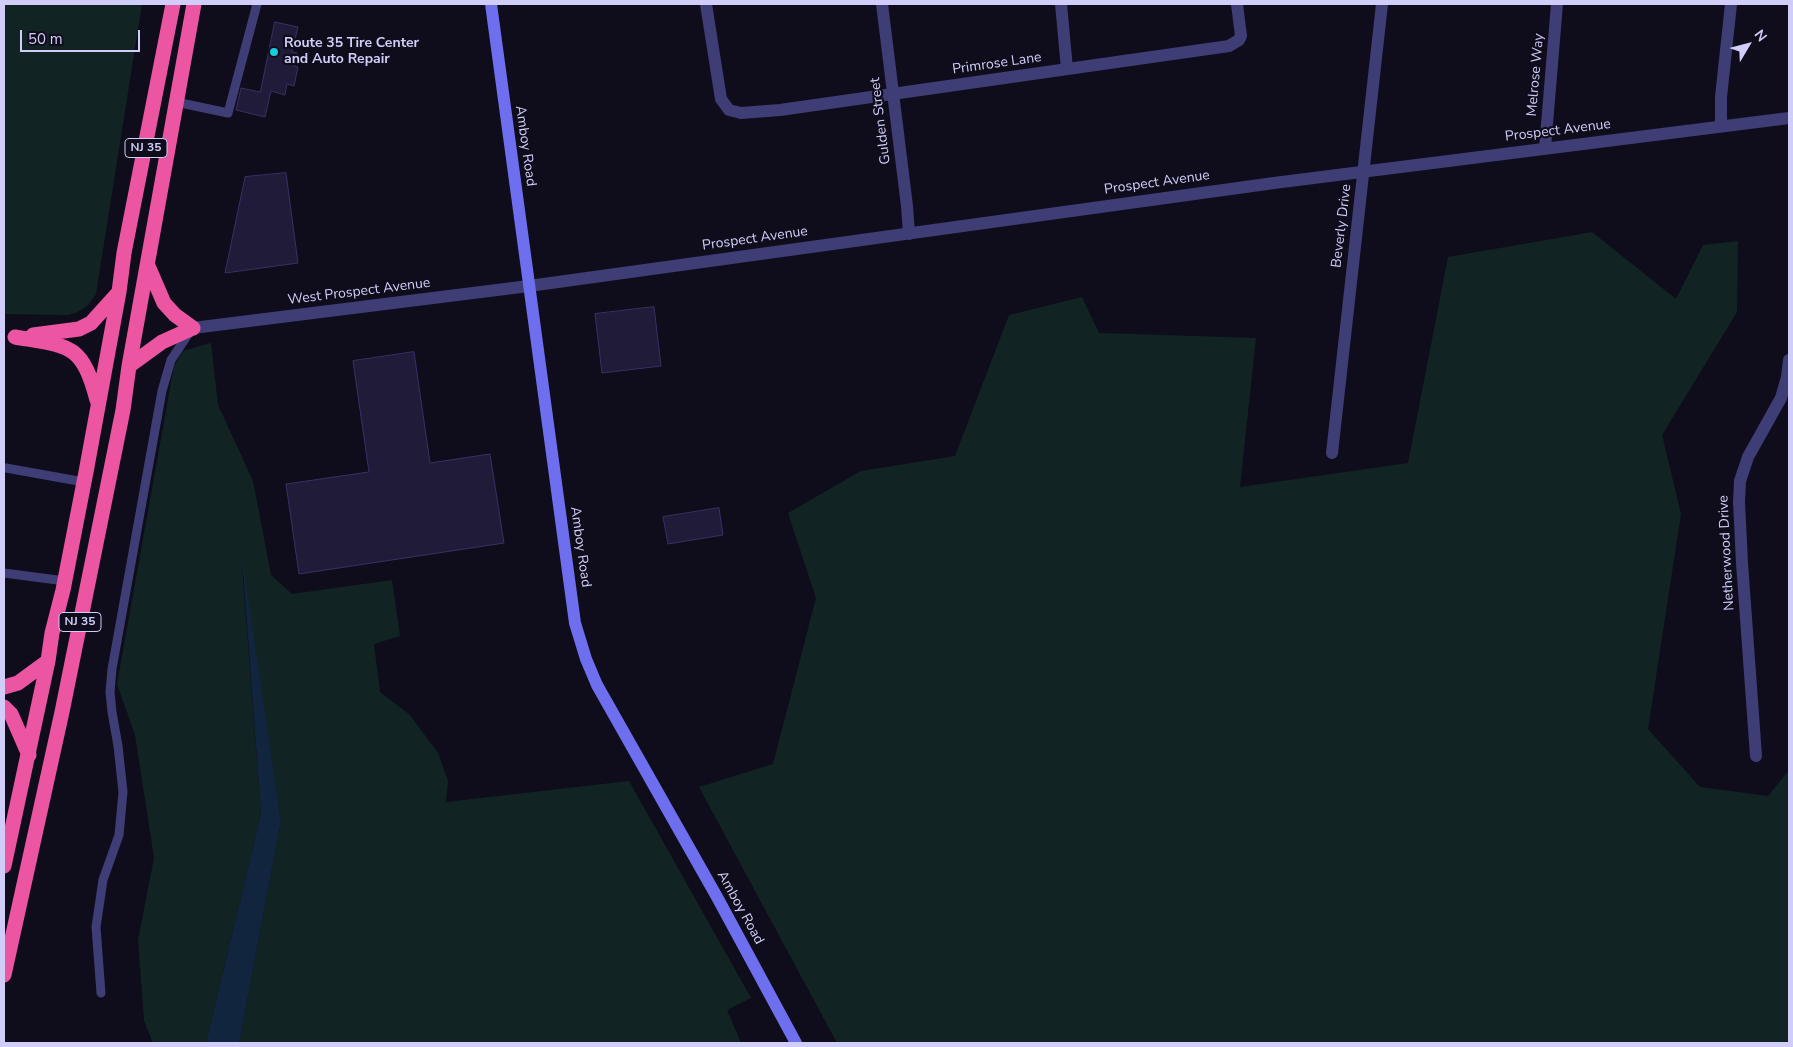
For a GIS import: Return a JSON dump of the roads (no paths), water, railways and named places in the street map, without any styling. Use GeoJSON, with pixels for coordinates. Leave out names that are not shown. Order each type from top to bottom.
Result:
{"type":"FeatureCollection","features":[{"type":"Feature","properties":{"kind":"highway","name":"NJ 35"},"geometry":{"type":"LineString","coordinates":[[4,866],[29,754],[84,482],[119,292],[124,253],[173,4]]}},
{"type":"Feature","properties":{"kind":"highway","name":"NJ 35"},"geometry":{"type":"LineString","coordinates":[[4,975],[63,704],[123,410],[129,366],[194,4]]}},
{"type":"Feature","properties":{"kind":"highway"},"geometry":{"type":"LineString","coordinates":[[148,266],[164,303],[175,316],[193,328]]}},
{"type":"Feature","properties":{"kind":"highway"},"geometry":{"type":"LineString","coordinates":[[10,337],[79,329],[91,322],[119,292]]}},
{"type":"Feature","properties":{"kind":"highway"},"geometry":{"type":"LineString","coordinates":[[129,366],[162,342],[193,328]]}},
{"type":"Feature","properties":{"kind":"highway"},"geometry":{"type":"LineString","coordinates":[[10,337],[61,345],[75,353],[85,364],[98,404]]}},
{"type":"Feature","properties":{"kind":"highway"},"geometry":{"type":"LineString","coordinates":[[4,687],[18,683],[48,661]]}},
{"type":"Feature","properties":{"kind":"highway"},"geometry":{"type":"LineString","coordinates":[[4,707],[10,714],[29,754]]}},
{"type":"Feature","properties":{"kind":"main road","name":"Amboy Road"},"geometry":{"type":"LineString","coordinates":[[491,4],[575,623],[586,658],[600,691],[717,897],[796,1043]]}},
{"type":"Feature","properties":{"kind":"street","name":"Primrose Lane"},"geometry":{"type":"LineString","coordinates":[[706,4],[723,104],[729,110],[741,113],[894,94],[1229,46],[1239,40],[1241,36],[1237,4]]}},
{"type":"Feature","properties":{"kind":"street","name":"Gulden Street"},"geometry":{"type":"LineString","coordinates":[[882,4],[909,234]]}},
{"type":"Feature","properties":{"kind":"street"},"geometry":{"type":"LineString","coordinates":[[1061,4],[1067,69]]}},
{"type":"Feature","properties":{"kind":"street","name":"Beverly Drive"},"geometry":{"type":"LineString","coordinates":[[1332,453],[1382,4]]}},
{"type":"Feature","properties":{"kind":"street","name":"Melrose Way"},"geometry":{"type":"LineString","coordinates":[[1545,148],[1557,4]]}},
{"type":"Feature","properties":{"kind":"street"},"geometry":{"type":"LineString","coordinates":[[1721,126],[1721,97],[1731,4]]}},
{"type":"Feature","properties":{"kind":"street","name":"Prospect Avenue"},"geometry":{"type":"LineString","coordinates":[[529,286],[909,234],[1004,219],[1364,171],[1789,118]]}},
{"type":"Feature","properties":{"kind":"street","name":"West Prospect Avenue"},"geometry":{"type":"LineString","coordinates":[[193,328],[529,286]]}},
{"type":"Feature","properties":{"kind":"street","name":"Netherwood Drive"},"geometry":{"type":"LineString","coordinates":[[1756,756],[1742,562],[1739,502],[1740,481],[1748,457],[1781,398],[1787,377],[1789,360]]}},
{"type":"Feature","properties":{"kind":"lane"},"geometry":{"type":"LineString","coordinates":[[176,102],[228,114],[257,4]]}},
{"type":"Feature","properties":{"kind":"lane"},"geometry":{"type":"LineString","coordinates":[[101,993],[96,926],[103,880],[119,835],[123,792],[110,692],[112,669],[156,416],[165,376],[171,360],[193,328]]}},
{"type":"Feature","properties":{"kind":"lane"},"geometry":{"type":"LineString","coordinates":[[6,468],[84,482]]}},
{"type":"Feature","properties":{"kind":"lane"},"geometry":{"type":"LineString","coordinates":[[4,573],[64,581]]}},
{"type":"Feature","properties":{"kind":"water"},"geometry":{"type":"Polygon","coordinates":[[[242,556],[281,821],[239,1043],[206,1043],[261,814],[242,556]]]}},
{"type":"Feature","properties":{"kind":"place","name":"Route 35 Tire Center and Auto Repair"},"geometry":{"type":"Point","coordinates":[274,52]}}]}
